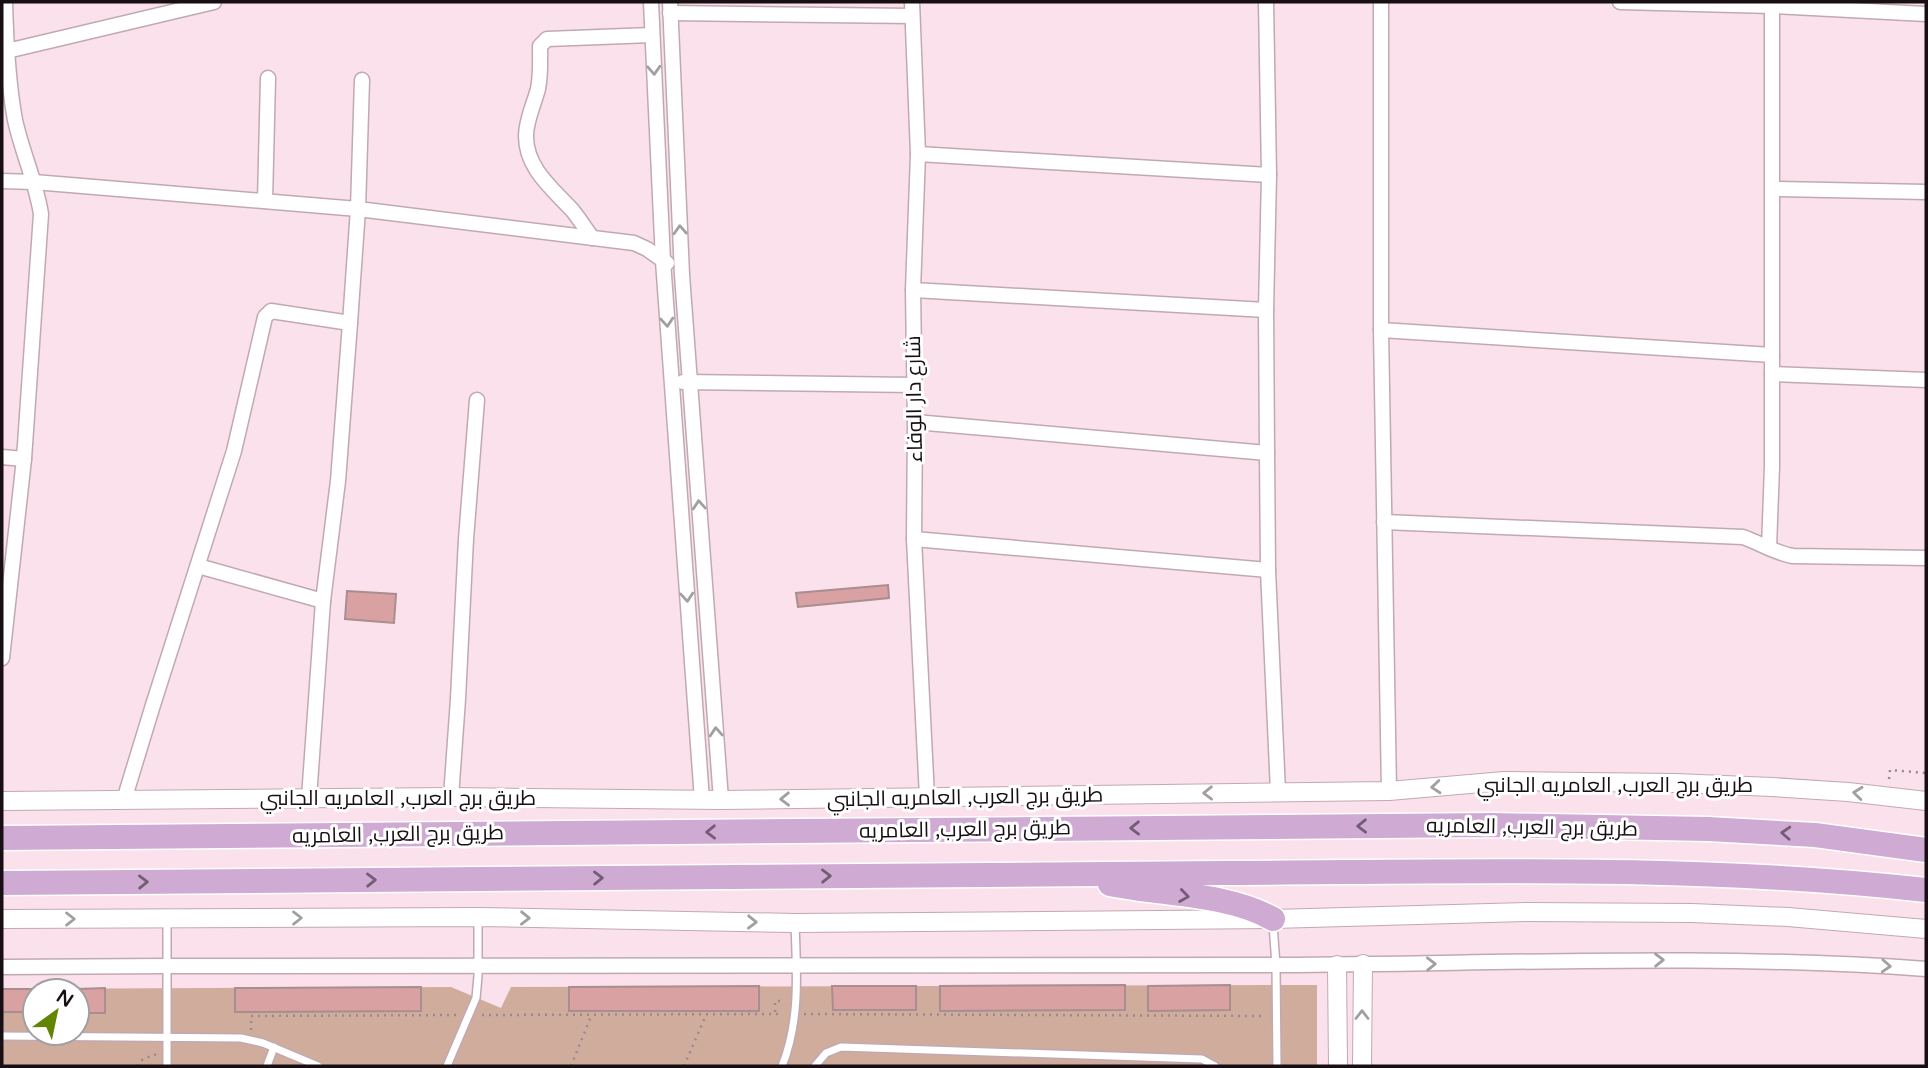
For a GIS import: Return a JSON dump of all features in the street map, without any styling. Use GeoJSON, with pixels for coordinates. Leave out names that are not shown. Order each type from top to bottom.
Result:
{"type":"FeatureCollection","features":[{"type":"Feature","properties":{"kind":"highway","name":"طريق برج العرب, العامريه"},"geometry":{"type":"LineString","coordinates":[[2,838],[1492,825],[1708,829],[1815,835],[1926,850]]}},
{"type":"Feature","properties":{"kind":"highway"},"geometry":{"type":"LineString","coordinates":[[2,883],[1069,873],[1573,872],[1773,876],[1926,890]]}},
{"type":"Feature","properties":{"kind":"highway"},"geometry":{"type":"LineString","coordinates":[[1069,873],[1137,889],[1231,902],[1260,911],[1273,919]]}},
{"type":"Feature","properties":{"kind":"street"},"geometry":{"type":"LineString","coordinates":[[2,658],[8,559],[24,459],[41,214],[15,117],[7,51],[5,2]]}},
{"type":"Feature","properties":{"kind":"street"},"geometry":{"type":"LineString","coordinates":[[7,51],[215,2]]}},
{"type":"Feature","properties":{"kind":"street"},"geometry":{"type":"LineString","coordinates":[[650,2],[663,261],[702,800]]}},
{"type":"Feature","properties":{"kind":"street"},"geometry":{"type":"LineString","coordinates":[[1266,2],[1269,174],[1266,310],[1268,570],[1278,792]]}},
{"type":"Feature","properties":{"kind":"street"},"geometry":{"type":"LineString","coordinates":[[1381,2],[1381,330],[1390,791]]}},
{"type":"Feature","properties":{"kind":"street"},"geometry":{"type":"LineString","coordinates":[[1620,2],[1772,4],[1926,14]]}},
{"type":"Feature","properties":{"kind":"street"},"geometry":{"type":"LineString","coordinates":[[1769,548],[1772,4]]}},
{"type":"Feature","properties":{"kind":"street"},"geometry":{"type":"LineString","coordinates":[[721,800],[682,275],[670,8],[912,9]]}},
{"type":"Feature","properties":{"kind":"street","name":"شارع دار الوفاء"},"geometry":{"type":"LineString","coordinates":[[912,9],[918,154],[913,290],[914,539],[927,797]]}},
{"type":"Feature","properties":{"kind":"street"},"geometry":{"type":"LineString","coordinates":[[592,238],[575,214],[538,173],[528,149],[527,124],[541,74],[540,46],[547,39],[652,35]]}},
{"type":"Feature","properties":{"kind":"street"},"geometry":{"type":"LineString","coordinates":[[265,201],[268,78]]}},
{"type":"Feature","properties":{"kind":"street"},"geometry":{"type":"LineString","coordinates":[[309,798],[323,601],[338,481],[350,323],[358,209],[362,80]]}},
{"type":"Feature","properties":{"kind":"street"},"geometry":{"type":"LineString","coordinates":[[918,154],[1269,174]]}},
{"type":"Feature","properties":{"kind":"street"},"geometry":{"type":"LineString","coordinates":[[2,181],[358,209],[634,243],[647,249],[682,275]]}},
{"type":"Feature","properties":{"kind":"street"},"geometry":{"type":"LineString","coordinates":[[1773,189],[1926,192]]}},
{"type":"Feature","properties":{"kind":"street"},"geometry":{"type":"LineString","coordinates":[[913,290],[1266,310]]}},
{"type":"Feature","properties":{"kind":"street"},"geometry":{"type":"LineString","coordinates":[[124,800],[234,451],[265,317],[271,311],[350,323]]}},
{"type":"Feature","properties":{"kind":"street"},"geometry":{"type":"LineString","coordinates":[[1381,330],[1772,355]]}},
{"type":"Feature","properties":{"kind":"street"},"geometry":{"type":"LineString","coordinates":[[1772,374],[1926,380]]}},
{"type":"Feature","properties":{"kind":"street"},"geometry":{"type":"LineString","coordinates":[[671,383],[915,385]]}},
{"type":"Feature","properties":{"kind":"street"},"geometry":{"type":"LineString","coordinates":[[451,797],[477,400]]}},
{"type":"Feature","properties":{"kind":"street"},"geometry":{"type":"LineString","coordinates":[[915,422],[1267,453]]}},
{"type":"Feature","properties":{"kind":"street"},"geometry":{"type":"LineString","coordinates":[[2,457],[24,459]]}},
{"type":"Feature","properties":{"kind":"street"},"geometry":{"type":"LineString","coordinates":[[1384,522],[1742,537],[1779,554],[1793,556],[1926,558]]}},
{"type":"Feature","properties":{"kind":"street"},"geometry":{"type":"LineString","coordinates":[[914,539],[1268,570]]}},
{"type":"Feature","properties":{"kind":"street"},"geometry":{"type":"LineString","coordinates":[[198,566],[323,601]]}},
{"type":"Feature","properties":{"kind":"street"},"geometry":{"type":"LineString","coordinates":[[692,660],[711,658]]}},
{"type":"Feature","properties":{"kind":"street","name":"طريق برج العرب, العامريه الجانبي"},"geometry":{"type":"LineString","coordinates":[[2,801],[451,797],[721,800],[1390,791],[1504,781],[1675,783],[1848,792],[1926,801]]}},
{"type":"Feature","properties":{"kind":"street"},"geometry":{"type":"LineString","coordinates":[[2,919],[478,917],[794,923],[1273,919],[1526,912],[1692,913],[1788,917],[1926,929]]}},
{"type":"Feature","properties":{"kind":"street"},"geometry":{"type":"LineString","coordinates":[[2,967],[1337,965],[1732,960],[1926,969]]}},
{"type":"Feature","properties":{"kind":"street"},"geometry":{"type":"LineString","coordinates":[[1362,1066],[1363,964]]}},
{"type":"Feature","properties":{"kind":"street"},"geometry":{"type":"LineString","coordinates":[[1337,965],[1338,1066]]}},
{"type":"Feature","properties":{"kind":"lane"},"geometry":{"type":"LineString","coordinates":[[447,1066],[470,1015],[478,988],[478,917]]}},
{"type":"Feature","properties":{"kind":"lane"},"geometry":{"type":"LineString","coordinates":[[167,918],[167,1066]]}},
{"type":"Feature","properties":{"kind":"lane"},"geometry":{"type":"LineString","coordinates":[[1273,919],[1277,1066]]}},
{"type":"Feature","properties":{"kind":"lane"},"geometry":{"type":"LineString","coordinates":[[782,1066],[791,1039],[795,1014],[794,923]]}},
{"type":"Feature","properties":{"kind":"lane"},"geometry":{"type":"LineString","coordinates":[[2,1036],[230,1038],[251,1040],[274,1047],[318,1066]]}},
{"type":"Feature","properties":{"kind":"lane"},"geometry":{"type":"LineString","coordinates":[[267,1066],[274,1047]]}},
{"type":"Feature","properties":{"kind":"lane"},"geometry":{"type":"LineString","coordinates":[[815,1066],[826,1053],[841,1047],[1202,1059],[1215,1066]]}},
{"type":"Feature","properties":{"kind":"path"},"geometry":{"type":"LineString","coordinates":[[1890,770],[1926,773]]}},
{"type":"Feature","properties":{"kind":"path"},"geometry":{"type":"LineString","coordinates":[[775,1013],[775,1001],[796,1000]]}},
{"type":"Feature","properties":{"kind":"path"},"geometry":{"type":"LineString","coordinates":[[251,1040],[251,1016],[775,1013],[1276,1016]]}},
{"type":"Feature","properties":{"kind":"path"},"geometry":{"type":"LineString","coordinates":[[570,1066],[592,1014]]}},
{"type":"Feature","properties":{"kind":"path"},"geometry":{"type":"LineString","coordinates":[[684,1066],[706,1014]]}},
{"type":"Feature","properties":{"kind":"path"},"geometry":{"type":"LineString","coordinates":[[137,1066],[154,1054],[167,1055]]}},
{"type":"Feature","properties":{"kind":"shaded area"},"geometry":{"type":"Polygon","coordinates":[[[1317,985],[1317,1066],[2,1066],[2,989],[21,989],[21,1047],[91,1047],[91,989],[451,987],[501,1008],[511,987],[1317,985]]]}},
{"type":"Feature","properties":{"kind":"building"},"geometry":{"type":"Polygon","coordinates":[[[888,585],[889,598],[798,607],[796,593],[888,585]]]}},
{"type":"Feature","properties":{"kind":"building"},"geometry":{"type":"Polygon","coordinates":[[[347,591],[396,594],[394,623],[345,619],[347,591]]]}},
{"type":"Feature","properties":{"kind":"building"},"geometry":{"type":"Polygon","coordinates":[[[1125,985],[1125,1010],[940,1011],[940,986],[1125,985]]]}},
{"type":"Feature","properties":{"kind":"building"},"geometry":{"type":"Polygon","coordinates":[[[1230,985],[1230,1010],[1148,1011],[1148,986],[1230,985]]]}},
{"type":"Feature","properties":{"kind":"building"},"geometry":{"type":"Polygon","coordinates":[[[759,986],[759,1011],[569,1011],[569,987],[759,986]]]}},
{"type":"Feature","properties":{"kind":"building"},"geometry":{"type":"Polygon","coordinates":[[[832,986],[916,986],[916,1010],[833,1010],[832,986]]]}},
{"type":"Feature","properties":{"kind":"building"},"geometry":{"type":"Polygon","coordinates":[[[421,987],[421,1011],[235,1012],[235,988],[421,987]]]}},
{"type":"Feature","properties":{"kind":"building"},"geometry":{"type":"Polygon","coordinates":[[[91,988],[105,988],[105,1013],[91,1013],[91,988]]]}},
{"type":"Feature","properties":{"kind":"building"},"geometry":{"type":"Polygon","coordinates":[[[2,989],[21,989],[21,1012],[2,1012],[2,989]]]}}]}
